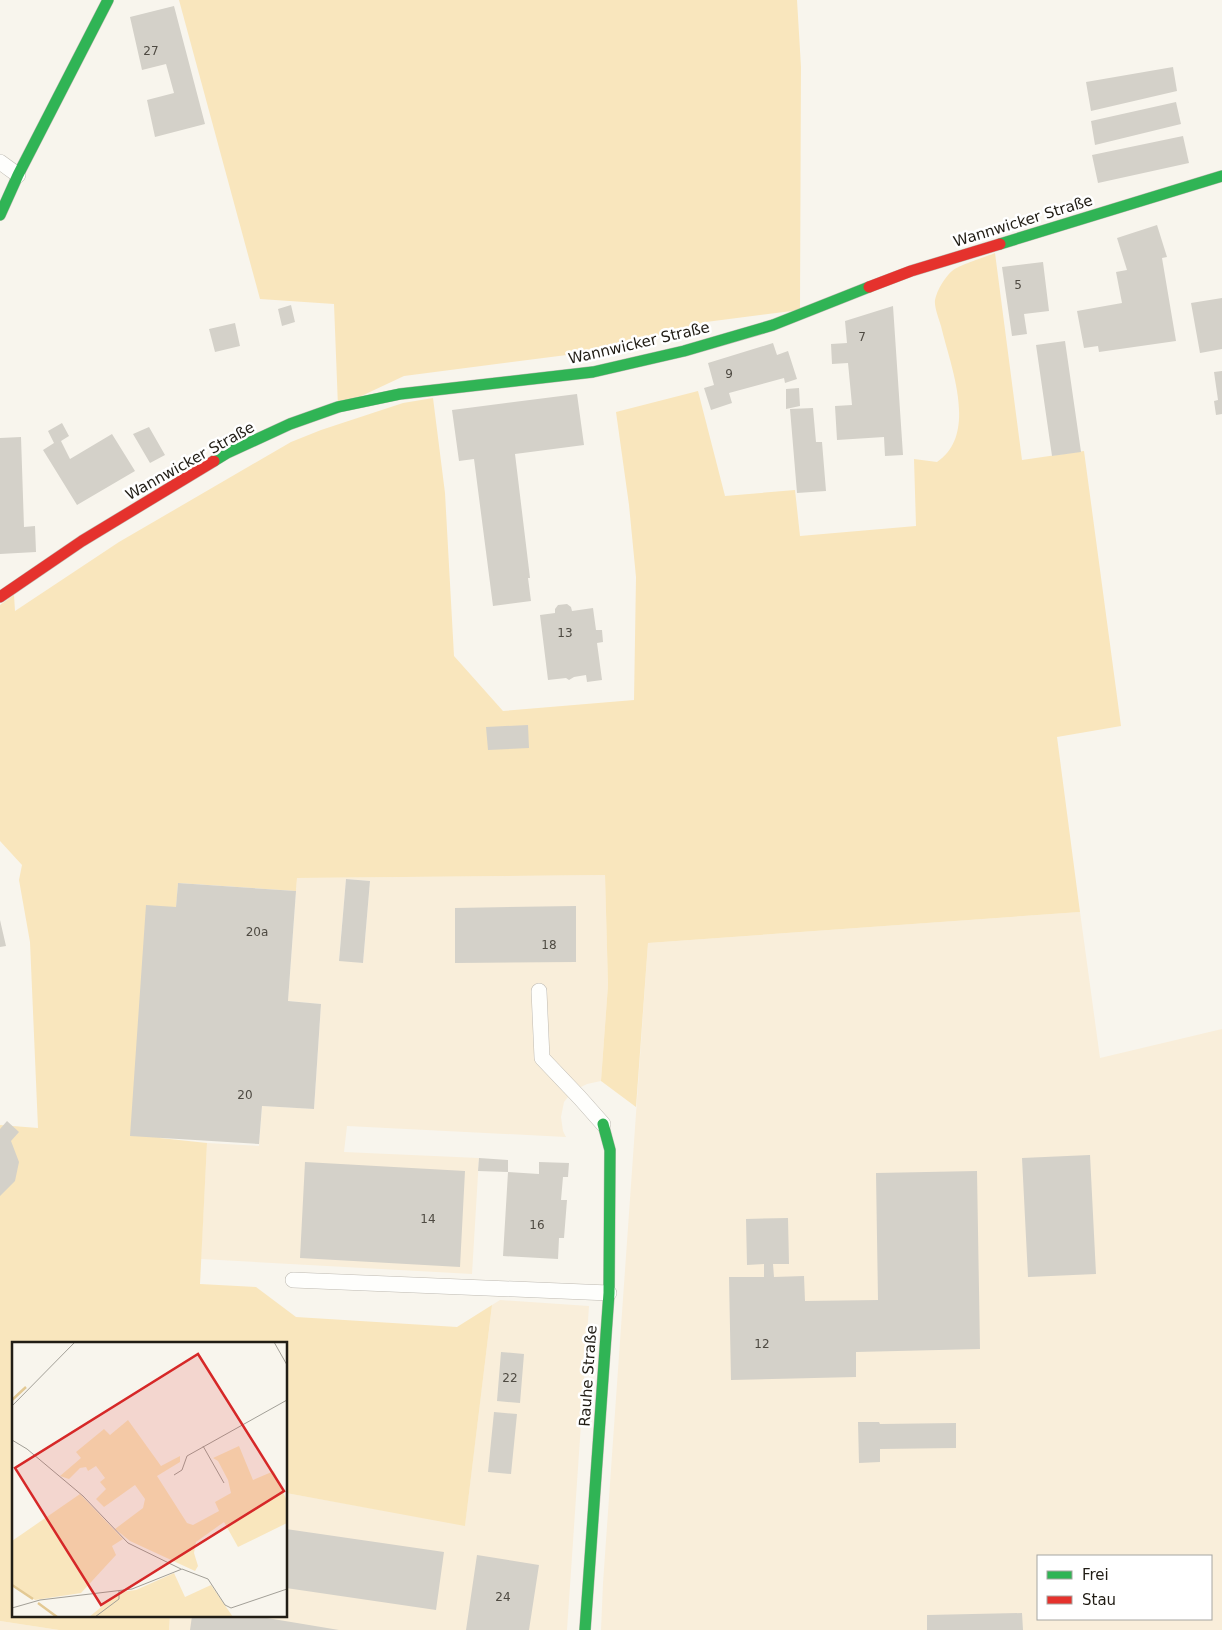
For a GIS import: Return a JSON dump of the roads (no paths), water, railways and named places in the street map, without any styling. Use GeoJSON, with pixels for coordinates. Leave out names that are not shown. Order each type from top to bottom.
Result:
{"type":"FeatureCollection","features":[{"type":"Feature","properties":{"kind":"street"},"geometry":{"type":"LineString","coordinates":[[0,215],[108,0]]}},
{"type":"Feature","properties":{"kind":"street","name":"Wannwicker Straße"},"geometry":{"type":"LineString","coordinates":[[0,597],[82,541],[180,481],[227,453],[290,424],[338,408],[400,394],[593,372],[684,351],[772,325],[911,271],[1222,176]]}},
{"type":"Feature","properties":{"kind":"street","name":"Rauhe Straße"},"geometry":{"type":"LineString","coordinates":[[585,1630],[609,1293],[610,1150],[603,1124]]}},
{"type":"Feature","properties":{"kind":"lane"},"geometry":{"type":"LineString","coordinates":[[0,162],[18,176]]}},
{"type":"Feature","properties":{"kind":"lane"},"geometry":{"type":"LineString","coordinates":[[539,991],[542,1058],[603,1124]]}},
{"type":"Feature","properties":{"kind":"lane"},"geometry":{"type":"LineString","coordinates":[[293,1280],[609,1293]]}}]}
